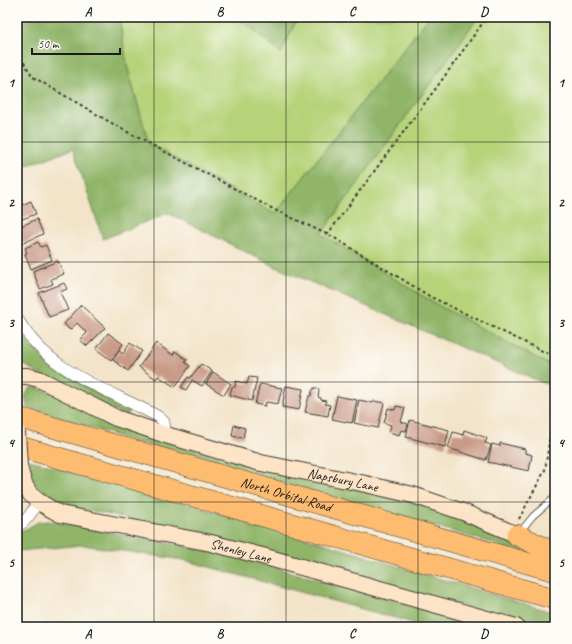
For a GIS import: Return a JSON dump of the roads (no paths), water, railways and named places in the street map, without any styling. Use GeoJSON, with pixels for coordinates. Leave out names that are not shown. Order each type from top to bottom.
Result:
{"type":"FeatureCollection","features":[{"type":"Feature","properties":{"kind":"highway","name":"North Orbital Road"},"geometry":{"type":"LineString","coordinates":[[17,417],[555,571]]}},
{"type":"Feature","properties":{"kind":"highway","name":"North Orbital Road"},"geometry":{"type":"LineString","coordinates":[[18,455],[555,599]]}},
{"type":"Feature","properties":{"kind":"highway"},"geometry":{"type":"LineString","coordinates":[[514,534],[555,553]]}},
{"type":"Feature","properties":{"kind":"main road","name":"Napsbury Lane"},"geometry":{"type":"LineString","coordinates":[[17,376],[27,376],[39,379],[116,418],[166,435],[261,463],[413,495],[463,512],[514,534]]}},
{"type":"Feature","properties":{"kind":"main road","name":"Shenley Lane"},"geometry":{"type":"LineString","coordinates":[[17,432],[18,455],[24,486],[38,502],[60,514],[219,545],[516,627]]}},
{"type":"Feature","properties":{"kind":"street"},"geometry":{"type":"LineString","coordinates":[[17,318],[24,331],[41,350],[58,365],[117,397],[159,417],[164,422],[166,435]]}},
{"type":"Feature","properties":{"kind":"street"},"geometry":{"type":"LineString","coordinates":[[17,526],[21,525],[29,517],[38,502]]}},
{"type":"Feature","properties":{"kind":"lane"},"geometry":{"type":"LineString","coordinates":[[514,534],[555,497]]}}]}
